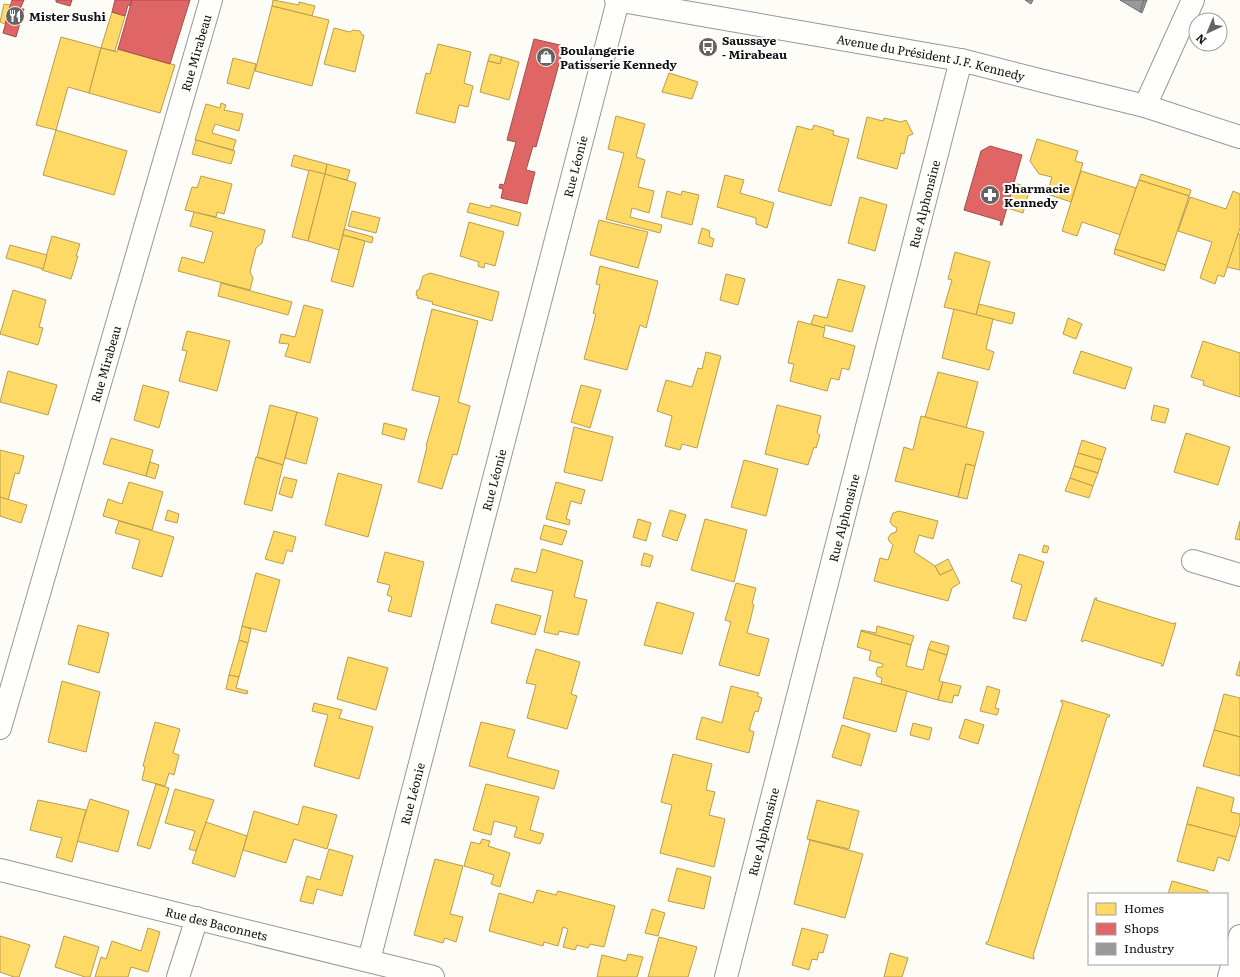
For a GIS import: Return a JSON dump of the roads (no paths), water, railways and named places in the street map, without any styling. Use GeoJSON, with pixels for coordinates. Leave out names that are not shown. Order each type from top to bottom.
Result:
{"type":"FeatureCollection","features":[{"type":"Feature","properties":{"kind":"street","name":"Rue Mirabeau"},"geometry":{"type":"LineString","coordinates":[[0,728],[211,0]]}},
{"type":"Feature","properties":{"kind":"street","name":"Avenue du Président J.F. Kennedy"},"geometry":{"type":"LineString","coordinates":[[617,0],[961,60],[1145,106],[1240,137]]}},
{"type":"Feature","properties":{"kind":"street","name":"Rue Léonie"},"geometry":{"type":"LineString","coordinates":[[369,960],[617,0]]}},
{"type":"Feature","properties":{"kind":"street"},"geometry":{"type":"LineString","coordinates":[[1145,106],[1193,0]]}},
{"type":"Feature","properties":{"kind":"street","name":"Rue Alphonsine"},"geometry":{"type":"LineString","coordinates":[[726,977],[961,60]]}},
{"type":"Feature","properties":{"kind":"street"},"geometry":{"type":"LineString","coordinates":[[1193,561],[1240,575]]}},
{"type":"Feature","properties":{"kind":"street","name":"Rue des Baconnets"},"geometry":{"type":"LineString","coordinates":[[0,870],[433,977]]}},
{"type":"Feature","properties":{"kind":"street"},"geometry":{"type":"LineString","coordinates":[[178,977],[197,918]]}},
{"type":"Feature","properties":{"kind":"street"},"geometry":{"type":"LineString","coordinates":[[1229,977],[1240,936]]}},
{"type":"Feature","properties":{"kind":"place","name":"Mister Sushi"},"geometry":{"type":"Point","coordinates":[15,16]}},
{"type":"Feature","properties":{"kind":"place","name":"Saussaye - Mirabeau"},"geometry":{"type":"Point","coordinates":[708,47]}},
{"type":"Feature","properties":{"kind":"place","name":"Boulangerie Patisserie Kennedy"},"geometry":{"type":"Point","coordinates":[546,57]}},
{"type":"Feature","properties":{"kind":"place","name":"Pharmacie Kennedy"},"geometry":{"type":"Point","coordinates":[990,195]}}]}
